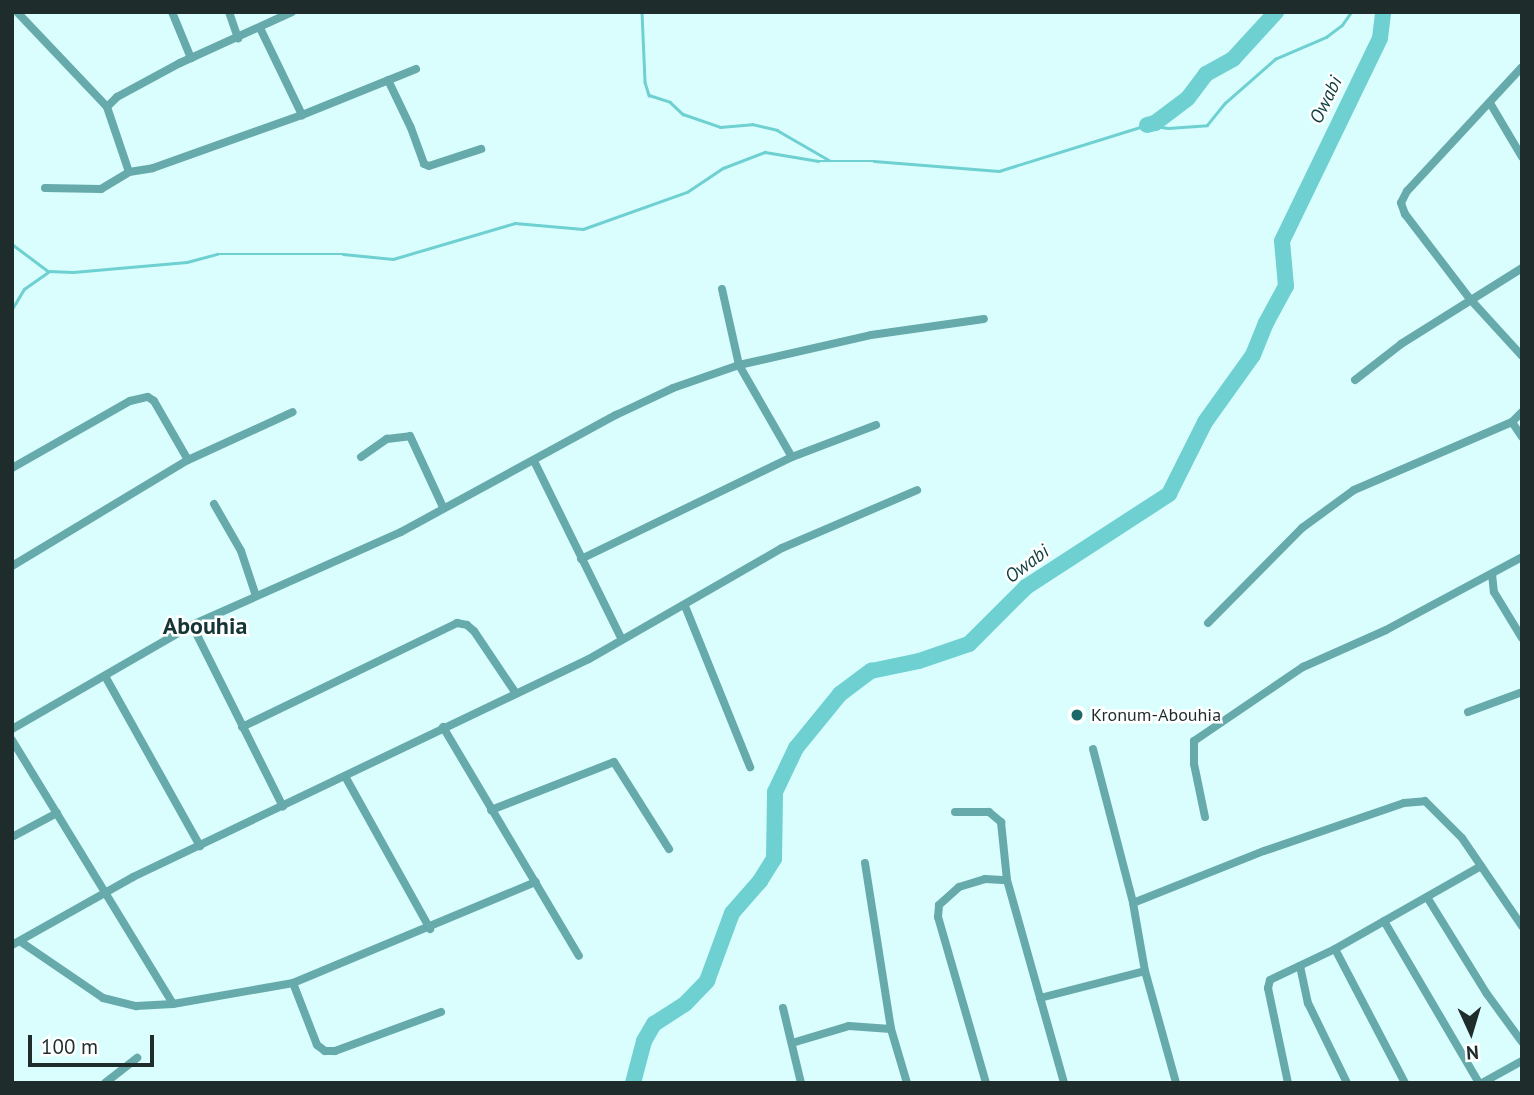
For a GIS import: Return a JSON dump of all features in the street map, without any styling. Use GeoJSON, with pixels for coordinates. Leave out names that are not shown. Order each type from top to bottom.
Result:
{"type":"FeatureCollection","features":[{"type":"Feature","properties":{"kind":"street"},"geometry":{"type":"LineString","coordinates":[[17,12],[107,107],[129,172]]}},
{"type":"Feature","properties":{"kind":"street"},"geometry":{"type":"LineString","coordinates":[[172,12],[191,58]]}},
{"type":"Feature","properties":{"kind":"street"},"geometry":{"type":"LineString","coordinates":[[229,12],[238,38]]}},
{"type":"Feature","properties":{"kind":"street"},"geometry":{"type":"LineString","coordinates":[[107,107],[117,97],[191,58],[292,12]]}},
{"type":"Feature","properties":{"kind":"street"},"geometry":{"type":"LineString","coordinates":[[260,28],[302,115]]}},
{"type":"Feature","properties":{"kind":"street"},"geometry":{"type":"LineString","coordinates":[[1522,67],[1407,191],[1401,203],[1405,214],[1470,299],[1522,356]]}},
{"type":"Feature","properties":{"kind":"street"},"geometry":{"type":"LineString","coordinates":[[45,188],[101,190],[129,172],[153,168],[302,115],[416,69]]}},
{"type":"Feature","properties":{"kind":"street"},"geometry":{"type":"LineString","coordinates":[[388,80],[411,128],[424,164],[429,166],[481,149]]}},
{"type":"Feature","properties":{"kind":"street"},"geometry":{"type":"LineString","coordinates":[[1490,103],[1522,157]]}},
{"type":"Feature","properties":{"kind":"street"},"geometry":{"type":"LineString","coordinates":[[1355,380],[1401,344],[1522,268]]}},
{"type":"Feature","properties":{"kind":"street"},"geometry":{"type":"LineString","coordinates":[[722,289],[739,365],[792,457]]}},
{"type":"Feature","properties":{"kind":"street"},"geometry":{"type":"LineString","coordinates":[[12,729],[192,625],[401,532],[443,506],[673,387],[739,365],[871,335],[984,318]]}},
{"type":"Feature","properties":{"kind":"street"},"geometry":{"type":"LineString","coordinates":[[12,468],[130,401],[148,397],[154,401],[188,460]]}},
{"type":"Feature","properties":{"kind":"street"},"geometry":{"type":"LineString","coordinates":[[12,566],[188,460],[293,412]]}},
{"type":"Feature","properties":{"kind":"street"},"geometry":{"type":"LineString","coordinates":[[1208,623],[1302,528],[1354,490],[1512,422],[1522,412]]}},
{"type":"Feature","properties":{"kind":"street"},"geometry":{"type":"LineString","coordinates":[[1512,422],[1522,437]]}},
{"type":"Feature","properties":{"kind":"street"},"geometry":{"type":"LineString","coordinates":[[581,559],[792,457],[876,425]]}},
{"type":"Feature","properties":{"kind":"street"},"geometry":{"type":"LineString","coordinates":[[361,457],[387,439],[410,436],[443,506]]}},
{"type":"Feature","properties":{"kind":"street"},"geometry":{"type":"LineString","coordinates":[[534,461],[622,640]]}},
{"type":"Feature","properties":{"kind":"street"},"geometry":{"type":"LineString","coordinates":[[536,883],[430,929],[293,983],[173,1004],[136,1006],[103,998],[17,944],[105,892],[346,778],[443,727],[622,640],[782,548],[917,490]]}},
{"type":"Feature","properties":{"kind":"street"},"geometry":{"type":"LineString","coordinates":[[214,504],[241,551],[256,596]]}},
{"type":"Feature","properties":{"kind":"street"},"geometry":{"type":"LineString","coordinates":[[1205,817],[1194,764],[1194,741],[1303,667],[1386,630],[1522,557]]}},
{"type":"Feature","properties":{"kind":"street"},"geometry":{"type":"LineString","coordinates":[[1492,574],[1494,592],[1522,638]]}},
{"type":"Feature","properties":{"kind":"street"},"geometry":{"type":"LineString","coordinates":[[685,606],[750,767]]}},
{"type":"Feature","properties":{"kind":"street"},"geometry":{"type":"LineString","coordinates":[[242,727],[457,623],[467,625],[474,631],[515,692]]}},
{"type":"Feature","properties":{"kind":"street"},"geometry":{"type":"LineString","coordinates":[[192,625],[283,807]]}},
{"type":"Feature","properties":{"kind":"street"},"geometry":{"type":"LineString","coordinates":[[105,677],[200,846]]}},
{"type":"Feature","properties":{"kind":"street"},"geometry":{"type":"LineString","coordinates":[[1468,712],[1522,692]]}},
{"type":"Feature","properties":{"kind":"street"},"geometry":{"type":"LineString","coordinates":[[443,727],[579,956]]}},
{"type":"Feature","properties":{"kind":"street"},"geometry":{"type":"LineString","coordinates":[[12,740],[173,1004]]}},
{"type":"Feature","properties":{"kind":"street"},"geometry":{"type":"LineString","coordinates":[[1093,749],[1133,903],[1145,971],[1176,1083]]}},
{"type":"Feature","properties":{"kind":"street"},"geometry":{"type":"LineString","coordinates":[[491,810],[614,762],[669,849]]}},
{"type":"Feature","properties":{"kind":"street"},"geometry":{"type":"LineString","coordinates":[[346,778],[430,929]]}},
{"type":"Feature","properties":{"kind":"street"},"geometry":{"type":"LineString","coordinates":[[1133,903],[1264,851],[1404,803],[1425,801],[1433,805],[1481,866],[1522,926]]}},
{"type":"Feature","properties":{"kind":"street"},"geometry":{"type":"LineString","coordinates":[[955,812],[989,812],[999,820],[1007,880],[1063,1083]]}},
{"type":"Feature","properties":{"kind":"street"},"geometry":{"type":"LineString","coordinates":[[12,837],[57,813]]}},
{"type":"Feature","properties":{"kind":"street"},"geometry":{"type":"LineString","coordinates":[[864,863],[891,1029],[907,1083]]}},
{"type":"Feature","properties":{"kind":"street"},"geometry":{"type":"LineString","coordinates":[[1288,1083],[1268,983],[1335,949],[1481,866]]}},
{"type":"Feature","properties":{"kind":"street"},"geometry":{"type":"LineString","coordinates":[[986,1083],[938,917],[939,905],[959,887],[985,879],[1007,880]]}},
{"type":"Feature","properties":{"kind":"street"},"geometry":{"type":"LineString","coordinates":[[1427,897],[1487,994],[1522,1042]]}},
{"type":"Feature","properties":{"kind":"street"},"geometry":{"type":"LineString","coordinates":[[1384,921],[1481,1083],[1522,1061]]}},
{"type":"Feature","properties":{"kind":"street"},"geometry":{"type":"LineString","coordinates":[[1335,949],[1405,1083]]}},
{"type":"Feature","properties":{"kind":"street"},"geometry":{"type":"LineString","coordinates":[[1300,966],[1308,1003],[1347,1083]]}},
{"type":"Feature","properties":{"kind":"street"},"geometry":{"type":"LineString","coordinates":[[1040,998],[1145,971]]}},
{"type":"Feature","properties":{"kind":"street"},"geometry":{"type":"LineString","coordinates":[[293,983],[317,1045],[325,1051],[335,1051],[441,1012]]}},
{"type":"Feature","properties":{"kind":"street"},"geometry":{"type":"LineString","coordinates":[[783,1008],[801,1083]]}},
{"type":"Feature","properties":{"kind":"street"},"geometry":{"type":"LineString","coordinates":[[792,1043],[849,1026],[891,1029]]}},
{"type":"Feature","properties":{"kind":"street"},"geometry":{"type":"LineString","coordinates":[[105,1083],[137,1058]]}},
{"type":"Feature","properties":{"kind":"waterway"},"geometry":{"type":"LineString","coordinates":[[642,12],[645,82],[649,95],[670,102],[683,114],[720,127],[752,124],[777,130],[829,160]]}},
{"type":"Feature","properties":{"kind":"waterway"},"geometry":{"type":"LineString","coordinates":[[1147,125],[1155,123],[1188,98],[1206,74],[1233,59],[1276,12]]}},
{"type":"Feature","properties":{"kind":"waterway"},"geometry":{"type":"LineString","coordinates":[[12,244],[48,271],[73,272],[187,262],[217,254],[343,254],[393,259],[515,223],[583,229],[687,192],[723,168],[765,152],[818,161],[874,161],[999,171],[1147,125],[1168,128],[1207,125],[1225,103],[1275,59],[1326,37],[1342,25],[1351,12]]}},
{"type":"Feature","properties":{"kind":"waterway","name":"Owabi"},"geometry":{"type":"LineString","coordinates":[[633,1083],[644,1041],[654,1024],[685,1004],[707,981],[732,913],[760,881],[774,859],[775,792],[796,748],[840,694],[871,671],[919,661],[969,644],[1026,587],[1169,494],[1205,422],[1253,355],[1286,286],[1282,241],[1380,38],[1383,12]]}},
{"type":"Feature","properties":{"kind":"waterway"},"geometry":{"type":"LineString","coordinates":[[12,309],[24,289],[48,272]]}},
{"type":"Feature","properties":{"kind":"place","name":"Kronum-Abouhia"},"geometry":{"type":"Point","coordinates":[1077,715]}},
{"type":"Feature","properties":{"kind":"district","name":"Abouhia"},"geometry":{"type":"Point","coordinates":[205,626]}}]}
